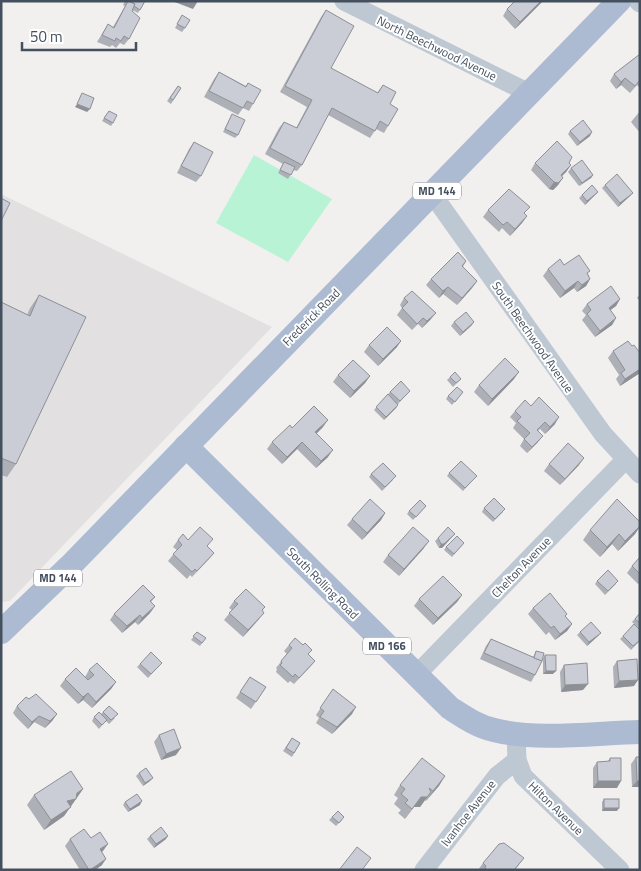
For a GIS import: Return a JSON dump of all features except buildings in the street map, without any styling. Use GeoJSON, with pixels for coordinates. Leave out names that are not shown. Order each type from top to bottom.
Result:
{"type":"FeatureCollection","features":[{"type":"Feature","properties":{"kind":"main road","name":"Frederick Road"},"geometry":{"type":"LineString","coordinates":[[1,632],[70,566],[620,1]]}},
{"type":"Feature","properties":{"kind":"main road","name":"South Rolling Road"},"geometry":{"type":"LineString","coordinates":[[186,446],[450,708],[472,722],[494,730],[516,734],[640,732]]}},
{"type":"Feature","properties":{"kind":"street","name":"North Beechwood Avenue"},"geometry":{"type":"LineString","coordinates":[[344,1],[531,94]]}},
{"type":"Feature","properties":{"kind":"street","name":"South Beechwood Avenue"},"geometry":{"type":"LineString","coordinates":[[433,195],[603,434],[625,460],[640,474]]}},
{"type":"Feature","properties":{"kind":"street","name":"Chelton Avenue"},"geometry":{"type":"LineString","coordinates":[[416,674],[625,460]]}},
{"type":"Feature","properties":{"kind":"street","name":"Hilton Avenue"},"geometry":{"type":"LineString","coordinates":[[516,734],[517,760],[523,776],[620,870]]}},
{"type":"Feature","properties":{"kind":"street","name":"Ivanhoe Avenue"},"geometry":{"type":"LineString","coordinates":[[424,870],[497,776],[517,760]]}},
{"type":"Feature","properties":{"kind":"shaded area"},"geometry":{"type":"Polygon","coordinates":[[[1,194],[272,327],[10,601],[1,602],[1,194]]]}},
{"type":"Feature","properties":{"kind":"green space"},"geometry":{"type":"Polygon","coordinates":[[[254,155],[332,199],[288,262],[216,223],[254,155]]]}}]}
